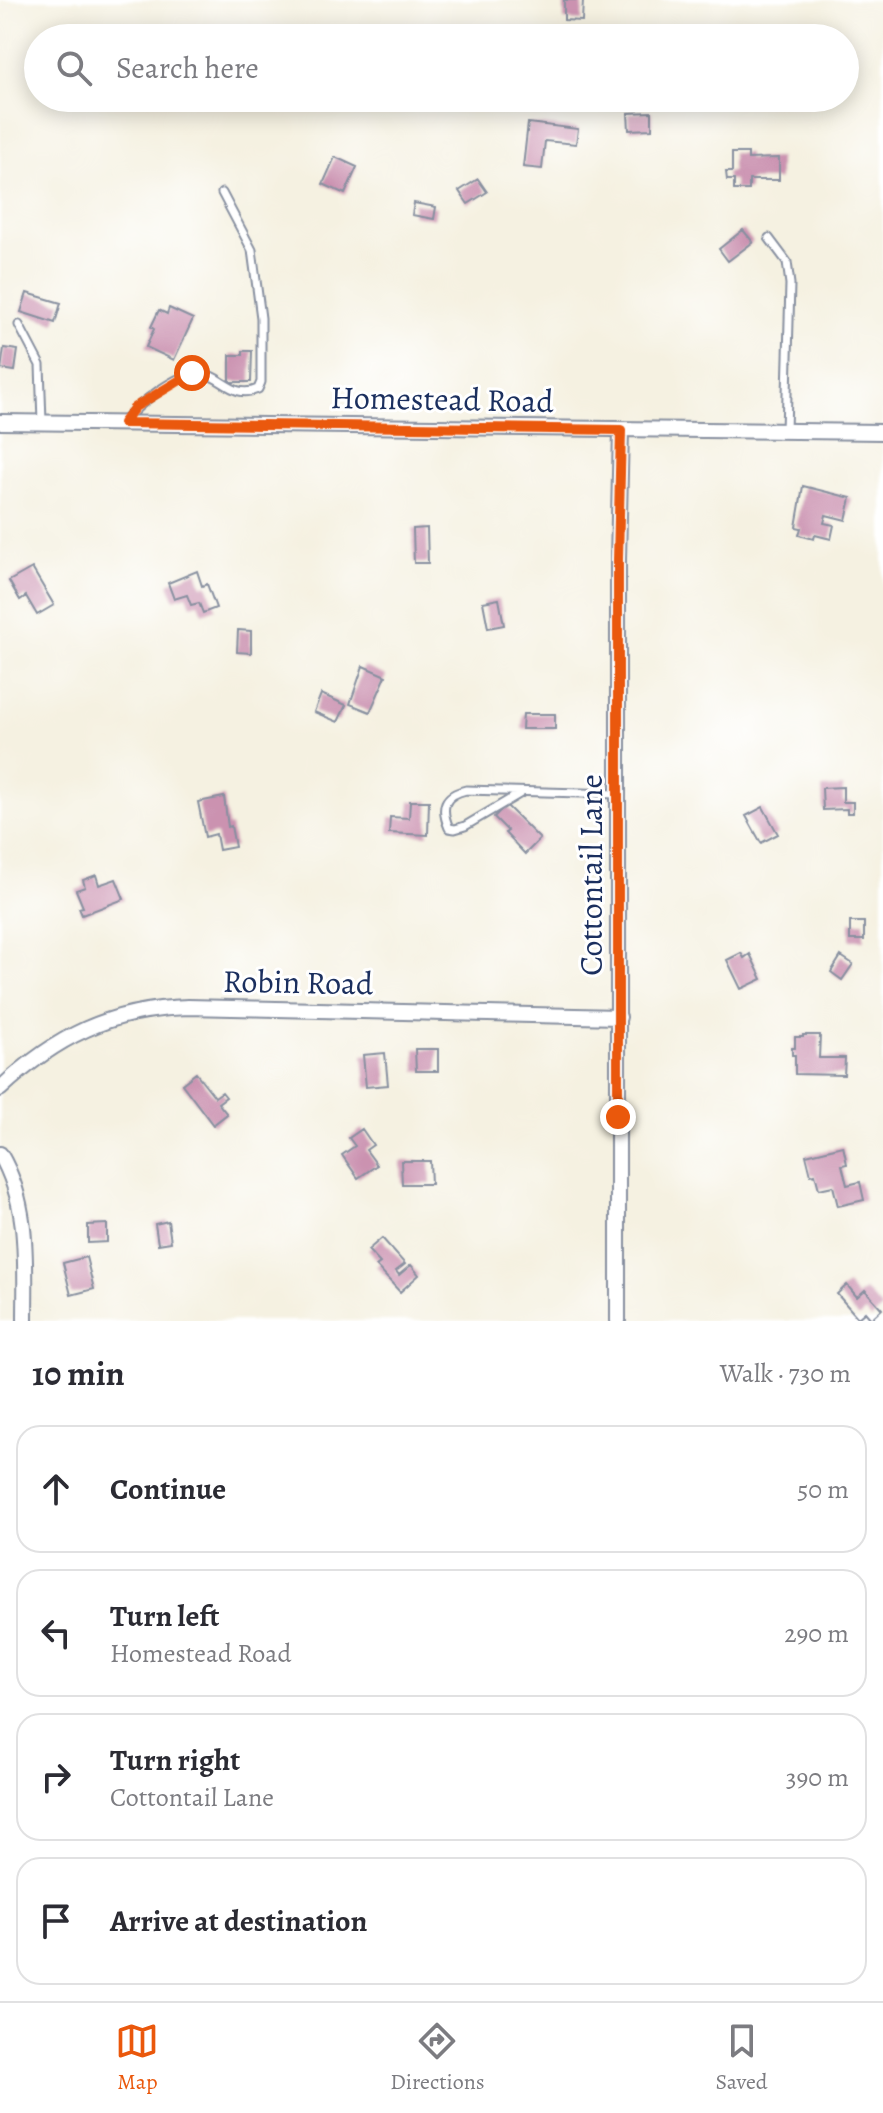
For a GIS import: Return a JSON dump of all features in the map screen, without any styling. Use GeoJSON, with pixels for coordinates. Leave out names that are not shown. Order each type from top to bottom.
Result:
{"type":"FeatureCollection","features":[{"type":"Feature","properties":{"kind":"street","name":"Homestead Road"},"geometry":{"type":"LineString","coordinates":[[0,422],[883,432]]}},
{"type":"Feature","properties":{"kind":"street","name":"Cottontail Lane"},"geometry":{"type":"LineString","coordinates":[[618,1321],[621,430]]}},
{"type":"Feature","properties":{"kind":"street","name":"Robin Road"},"geometry":{"type":"LineString","coordinates":[[0,1089],[30,1061],[61,1040],[113,1018],[153,1009],[188,1007],[619,1017]]}},
{"type":"Feature","properties":{"kind":"street"},"geometry":{"type":"LineString","coordinates":[[0,1154],[16,1189],[23,1224],[25,1321]]}},
{"type":"Feature","properties":{"kind":"lane"},"geometry":{"type":"LineString","coordinates":[[123,423],[135,407],[192,373],[204,373],[239,392],[249,393],[258,389],[261,382],[261,318],[252,250],[222,193]]}},
{"type":"Feature","properties":{"kind":"lane"},"geometry":{"type":"LineString","coordinates":[[769,238],[787,262],[790,284],[786,431]]}},
{"type":"Feature","properties":{"kind":"lane"},"geometry":{"type":"LineString","coordinates":[[19,325],[40,365],[42,422]]}},
{"type":"Feature","properties":{"kind":"lane"},"geometry":{"type":"LineString","coordinates":[[521,793],[465,826],[449,828],[446,801],[452,793],[466,790],[618,794]]}},
{"type":"Feature","properties":{"kind":"building"},"geometry":{"type":"Polygon","coordinates":[[[564,0],[583,0],[582,21],[564,20],[564,0]]]}},
{"type":"Feature","properties":{"kind":"building"},"geometry":{"type":"Polygon","coordinates":[[[652,112],[652,129],[629,130],[628,113],[652,112]]]}},
{"type":"Feature","properties":{"kind":"building"},"geometry":{"type":"Polygon","coordinates":[[[528,123],[578,129],[576,144],[545,141],[542,169],[523,167],[528,123]]]}},
{"type":"Feature","properties":{"kind":"building"},"geometry":{"type":"Polygon","coordinates":[[[732,153],[748,153],[748,159],[779,158],[779,180],[749,180],[749,190],[734,190],[734,180],[727,180],[726,172],[732,172],[732,153]]]}},
{"type":"Feature","properties":{"kind":"building"},"geometry":{"type":"Polygon","coordinates":[[[335,157],[357,167],[345,194],[323,184],[335,157]]]}},
{"type":"Feature","properties":{"kind":"building"},"geometry":{"type":"Polygon","coordinates":[[[478,179],[487,192],[468,204],[459,191],[478,179]]]}},
{"type":"Feature","properties":{"kind":"building"},"geometry":{"type":"Polygon","coordinates":[[[414,203],[436,207],[434,219],[412,215],[414,203]]]}},
{"type":"Feature","properties":{"kind":"building"},"geometry":{"type":"Polygon","coordinates":[[[743,230],[753,242],[728,261],[719,249],[743,230]]]}},
{"type":"Feature","properties":{"kind":"building"},"geometry":{"type":"Polygon","coordinates":[[[27,293],[61,303],[55,323],[21,312],[27,293]]]}},
{"type":"Feature","properties":{"kind":"building"},"geometry":{"type":"Polygon","coordinates":[[[169,308],[193,319],[174,360],[146,347],[159,310],[167,314],[169,308]]]}},
{"type":"Feature","properties":{"kind":"building"},"geometry":{"type":"Polygon","coordinates":[[[4,348],[18,350],[15,371],[1,369],[4,348]]]}},
{"type":"Feature","properties":{"kind":"building"},"geometry":{"type":"Polygon","coordinates":[[[243,351],[252,351],[251,382],[230,382],[230,355],[243,355],[243,351]]]}},
{"type":"Feature","properties":{"kind":"building"},"geometry":{"type":"Polygon","coordinates":[[[803,486],[851,498],[846,520],[826,515],[824,523],[834,525],[831,539],[799,535],[801,528],[796,527],[803,486]]]}},
{"type":"Feature","properties":{"kind":"building"},"geometry":{"type":"Polygon","coordinates":[[[427,528],[428,563],[414,563],[413,529],[427,528]]]}},
{"type":"Feature","properties":{"kind":"building"},"geometry":{"type":"Polygon","coordinates":[[[32,568],[54,605],[37,615],[26,596],[20,600],[9,581],[32,568]]]}},
{"type":"Feature","properties":{"kind":"building"},"geometry":{"type":"Polygon","coordinates":[[[197,571],[202,586],[207,584],[216,608],[203,613],[199,603],[191,605],[187,595],[174,599],[168,583],[197,571]]]}},
{"type":"Feature","properties":{"kind":"building"},"geometry":{"type":"Polygon","coordinates":[[[499,599],[504,625],[488,628],[483,602],[499,599]]]}},
{"type":"Feature","properties":{"kind":"building"},"geometry":{"type":"Polygon","coordinates":[[[238,630],[251,631],[251,653],[237,652],[238,630]]]}},
{"type":"Feature","properties":{"kind":"building"},"geometry":{"type":"Polygon","coordinates":[[[363,666],[386,676],[370,712],[350,704],[363,666]]]}},
{"type":"Feature","properties":{"kind":"building"},"geometry":{"type":"Polygon","coordinates":[[[321,694],[346,705],[338,722],[314,712],[321,694]]]}},
{"type":"Feature","properties":{"kind":"building"},"geometry":{"type":"Polygon","coordinates":[[[523,714],[555,714],[555,729],[522,729],[523,714]]]}},
{"type":"Feature","properties":{"kind":"building"},"geometry":{"type":"Polygon","coordinates":[[[843,787],[843,802],[853,802],[853,813],[847,813],[847,809],[823,810],[822,788],[843,787]]]}},
{"type":"Feature","properties":{"kind":"building"},"geometry":{"type":"Polygon","coordinates":[[[224,797],[228,827],[231,826],[235,847],[219,850],[216,834],[205,837],[198,802],[224,797]]]}},
{"type":"Feature","properties":{"kind":"building"},"geometry":{"type":"Polygon","coordinates":[[[410,801],[429,801],[428,835],[389,833],[390,817],[409,818],[410,801]]]}},
{"type":"Feature","properties":{"kind":"building"},"geometry":{"type":"Polygon","coordinates":[[[506,805],[540,839],[525,854],[494,817],[506,805]]]}},
{"type":"Feature","properties":{"kind":"building"},"geometry":{"type":"Polygon","coordinates":[[[763,807],[778,834],[761,843],[746,816],[763,807]]]}},
{"type":"Feature","properties":{"kind":"building"},"geometry":{"type":"Polygon","coordinates":[[[96,875],[99,885],[116,879],[124,899],[82,915],[79,908],[83,907],[76,890],[85,887],[83,880],[96,875]]]}},
{"type":"Feature","properties":{"kind":"building"},"geometry":{"type":"Polygon","coordinates":[[[850,922],[864,922],[864,940],[850,940],[850,922]]]}},
{"type":"Feature","properties":{"kind":"building"},"geometry":{"type":"Polygon","coordinates":[[[741,953],[744,958],[750,954],[762,979],[741,989],[727,960],[741,953]]]}},
{"type":"Feature","properties":{"kind":"building"},"geometry":{"type":"Polygon","coordinates":[[[841,956],[853,964],[842,980],[831,972],[841,956]]]}},
{"type":"Feature","properties":{"kind":"building"},"geometry":{"type":"Polygon","coordinates":[[[820,1035],[819,1058],[845,1058],[844,1075],[795,1074],[792,1048],[795,1048],[795,1037],[820,1035]]]}},
{"type":"Feature","properties":{"kind":"building"},"geometry":{"type":"Polygon","coordinates":[[[415,1049],[438,1049],[438,1071],[416,1071],[415,1049]]]}},
{"type":"Feature","properties":{"kind":"building"},"geometry":{"type":"Polygon","coordinates":[[[385,1053],[388,1085],[366,1087],[363,1055],[385,1053]]]}},
{"type":"Feature","properties":{"kind":"building"},"geometry":{"type":"Polygon","coordinates":[[[196,1073],[215,1097],[222,1092],[226,1097],[218,1103],[227,1114],[213,1125],[182,1084],[196,1073]]]}},
{"type":"Feature","properties":{"kind":"building"},"geometry":{"type":"Polygon","coordinates":[[[362,1129],[373,1145],[366,1150],[377,1165],[358,1178],[342,1155],[355,1146],[349,1138],[362,1129]]]}},
{"type":"Feature","properties":{"kind":"building"},"geometry":{"type":"Polygon","coordinates":[[[843,1146],[847,1164],[842,1165],[847,1185],[860,1182],[864,1200],[838,1206],[833,1186],[819,1189],[815,1174],[811,1175],[806,1155],[843,1146]]]}},
{"type":"Feature","properties":{"kind":"building"},"geometry":{"type":"Polygon","coordinates":[[[401,1161],[430,1161],[431,1184],[402,1184],[401,1161]]]}},
{"type":"Feature","properties":{"kind":"building"},"geometry":{"type":"Polygon","coordinates":[[[168,1221],[171,1242],[158,1244],[155,1224],[168,1221]]]}},
{"type":"Feature","properties":{"kind":"building"},"geometry":{"type":"Polygon","coordinates":[[[107,1224],[107,1242],[88,1243],[88,1225],[107,1224]]]}},
{"type":"Feature","properties":{"kind":"building"},"geometry":{"type":"Polygon","coordinates":[[[382,1238],[405,1264],[396,1271],[399,1275],[411,1265],[419,1275],[400,1292],[376,1266],[380,1263],[368,1250],[382,1238]]]}},
{"type":"Feature","properties":{"kind":"building"},"geometry":{"type":"Polygon","coordinates":[[[86,1257],[94,1289],[71,1295],[63,1263],[86,1257]]]}},
{"type":"Feature","properties":{"kind":"building"},"geometry":{"type":"Polygon","coordinates":[[[847,1285],[857,1297],[865,1290],[882,1309],[871,1319],[865,1312],[858,1318],[837,1294],[847,1285]]]}},
{"type":"Feature","properties":{"kind":"route"},"geometry":{"type":"LineString","coordinates":[[192,373],[135,407],[123,423],[621,430],[618,560],[618,1117]]}}]}
